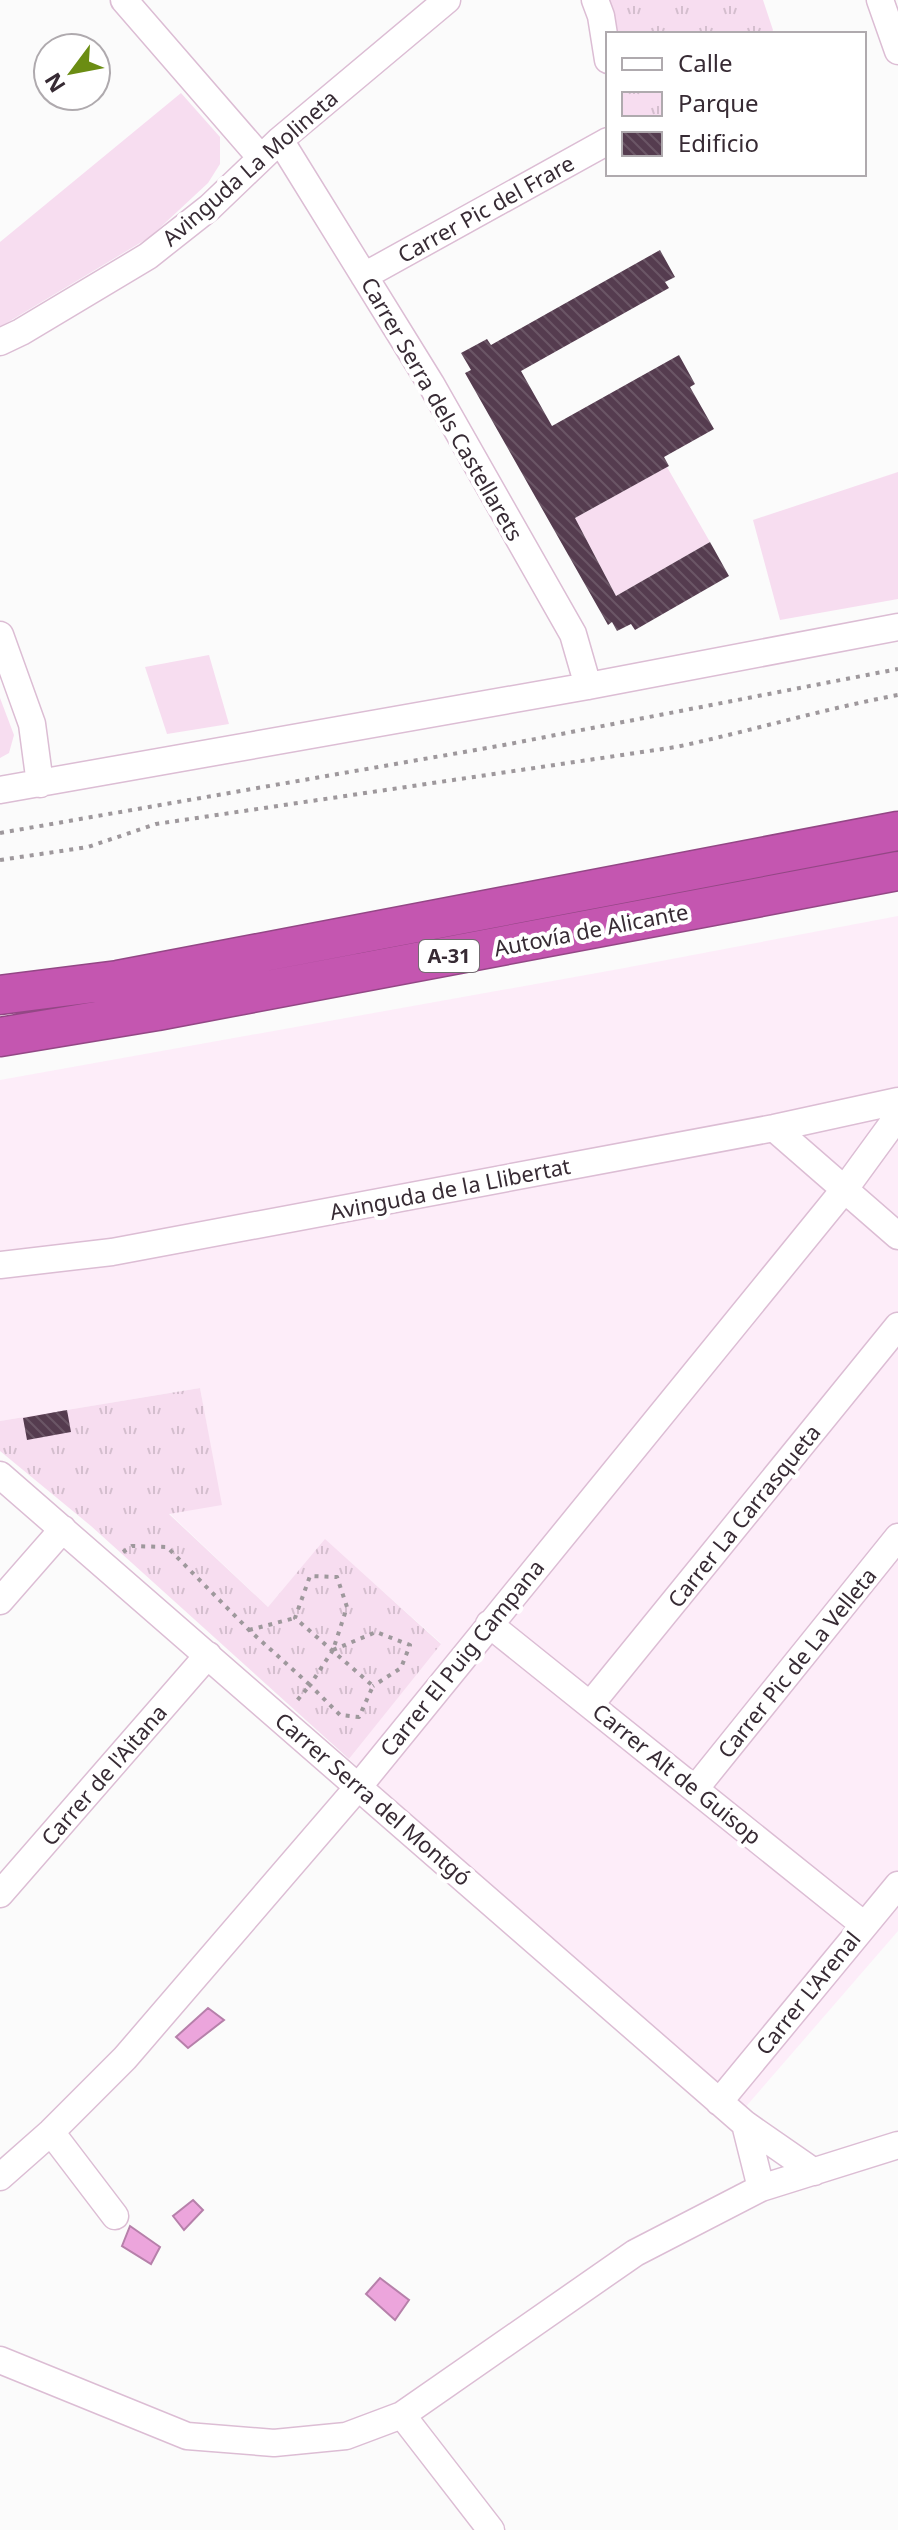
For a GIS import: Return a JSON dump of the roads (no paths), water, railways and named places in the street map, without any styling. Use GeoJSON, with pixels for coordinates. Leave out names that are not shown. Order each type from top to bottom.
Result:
{"type":"FeatureCollection","features":[{"type":"Feature","properties":{"kind":"highway","name":"Autovía de Alicante"},"geometry":{"type":"LineString","coordinates":[[0,995],[133,977],[898,831]]}},
{"type":"Feature","properties":{"kind":"highway","name":"Autovía de Alicante"},"geometry":{"type":"LineString","coordinates":[[0,1037],[172,1009],[898,871]]}},
{"type":"Feature","properties":{"kind":"street","name":"Carrer Serra dels Castellarets"},"geometry":{"type":"LineString","coordinates":[[124,0],[271,149],[364,276],[431,384],[573,634],[588,686]]}},
{"type":"Feature","properties":{"kind":"street","name":"Avinguda La Molineta"},"geometry":{"type":"LineString","coordinates":[[0,342],[148,256],[210,207],[271,149],[447,0]]}},
{"type":"Feature","properties":{"kind":"street"},"geometry":{"type":"LineString","coordinates":[[595,0],[606,47]]}},
{"type":"Feature","properties":{"kind":"street"},"geometry":{"type":"LineString","coordinates":[[880,0],[898,51]]}},
{"type":"Feature","properties":{"kind":"street","name":"Carrer Pic del Frare"},"geometry":{"type":"LineString","coordinates":[[364,276],[606,142]]}},
{"type":"Feature","properties":{"kind":"street"},"geometry":{"type":"LineString","coordinates":[[0,790],[588,686],[898,627]]}},
{"type":"Feature","properties":{"kind":"street"},"geometry":{"type":"LineString","coordinates":[[0,635],[32,724],[40,784]]}},
{"type":"Feature","properties":{"kind":"street","name":"Avinguda de la Llibertat"},"geometry":{"type":"LineString","coordinates":[[0,1265],[112,1252],[774,1128],[898,1101]]}},
{"type":"Feature","properties":{"kind":"street","name":"Carrer El Puig Campana"},"geometry":{"type":"LineString","coordinates":[[0,2177],[51,2132],[125,2058],[359,1786],[844,1190],[898,1116]]}},
{"type":"Feature","properties":{"kind":"street"},"geometry":{"type":"LineString","coordinates":[[774,1128],[898,1236]]}},
{"type":"Feature","properties":{"kind":"street","name":"Carrer La Carrasqueta"},"geometry":{"type":"LineString","coordinates":[[590,1705],[898,1326]]}},
{"type":"Feature","properties":{"kind":"street","name":"Carrer Serra del Montgó"},"geometry":{"type":"LineString","coordinates":[[0,1475],[719,2102],[814,2172]]}},
{"type":"Feature","properties":{"kind":"street"},"geometry":{"type":"LineString","coordinates":[[0,1601],[63,1529]]}},
{"type":"Feature","properties":{"kind":"street","name":"Carrer Pic de La Velleta"},"geometry":{"type":"LineString","coordinates":[[695,1789],[898,1537]]}},
{"type":"Feature","properties":{"kind":"street","name":"Carrer Alt de Guisop"},"geometry":{"type":"LineString","coordinates":[[489,1624],[864,1925]]}},
{"type":"Feature","properties":{"kind":"street","name":"Carrer de l'Aitana"},"geometry":{"type":"LineString","coordinates":[[0,1894],[208,1655]]}},
{"type":"Feature","properties":{"kind":"street","name":"Carrer L'Arenal"},"geometry":{"type":"LineString","coordinates":[[719,2102],[898,1885]]}},
{"type":"Feature","properties":{"kind":"street"},"geometry":{"type":"LineString","coordinates":[[745,2124],[761,2188]]}},
{"type":"Feature","properties":{"kind":"street"},"geometry":{"type":"LineString","coordinates":[[51,2132],[115,2216]]}},
{"type":"Feature","properties":{"kind":"street"},"geometry":{"type":"LineString","coordinates":[[0,2360],[187,2436],[274,2443],[346,2436],[402,2415],[635,2253],[761,2188],[898,2145]]}},
{"type":"Feature","properties":{"kind":"street"},"geometry":{"type":"LineString","coordinates":[[402,2415],[491,2530]]}}]}
